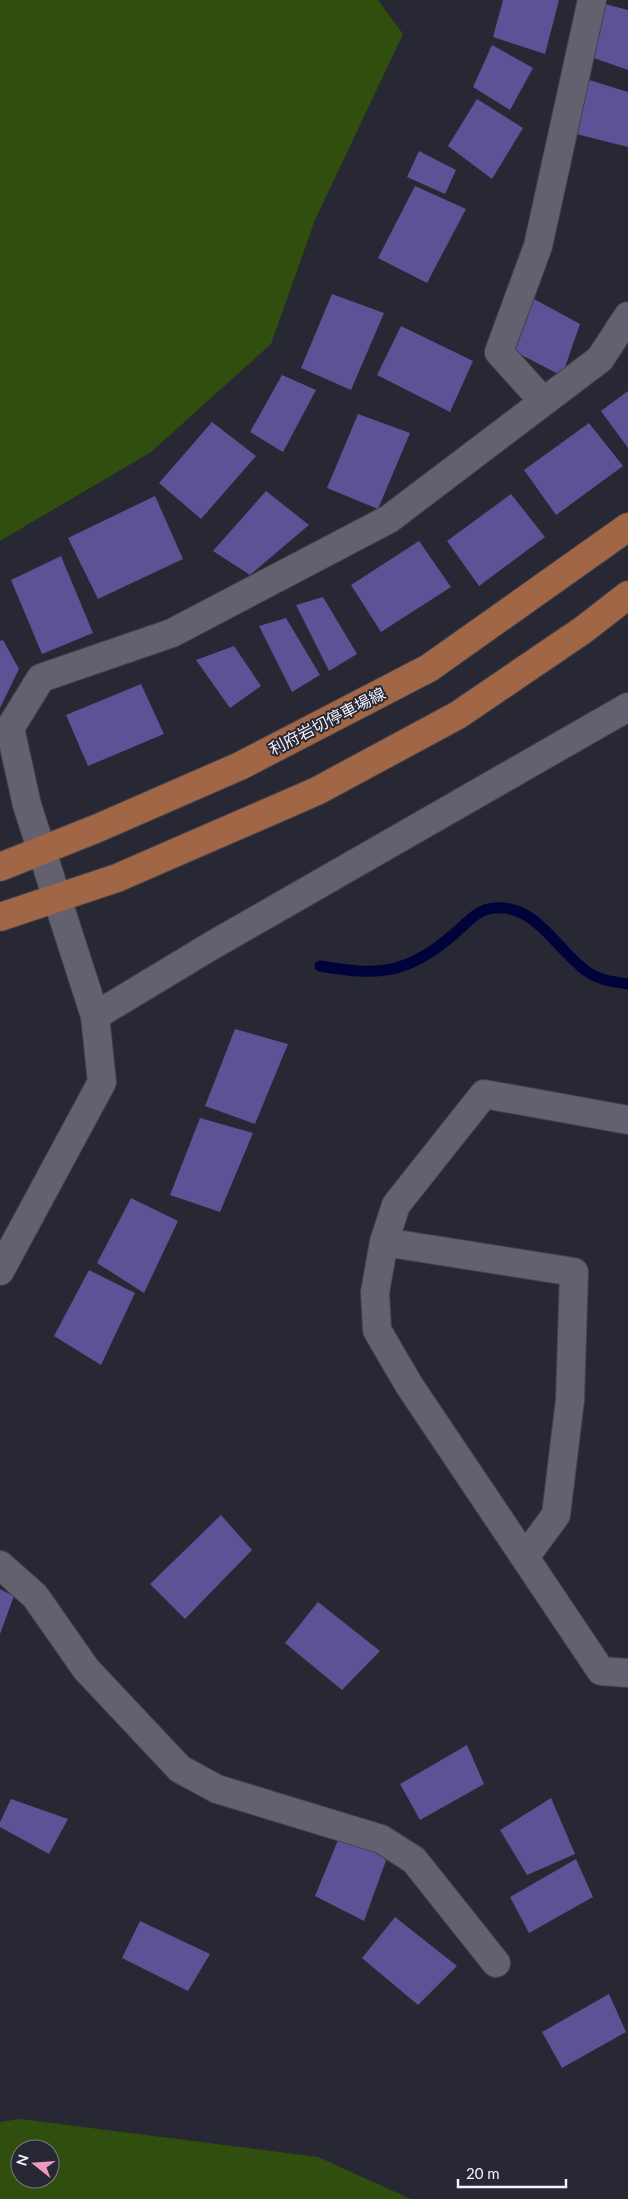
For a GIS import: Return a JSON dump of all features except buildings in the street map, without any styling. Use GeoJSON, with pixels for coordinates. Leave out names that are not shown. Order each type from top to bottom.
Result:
{"type":"FeatureCollection","features":[{"type":"Feature","properties":{"kind":"main road","name":"利府岩切停車場線"},"geometry":{"type":"LineString","coordinates":[[0,867],[240,766],[429,668],[628,527]]}},
{"type":"Feature","properties":{"kind":"main road"},"geometry":{"type":"LineString","coordinates":[[0,917],[117,878],[316,791],[458,715],[582,630],[628,595]]}},
{"type":"Feature","properties":{"kind":"street"},"geometry":{"type":"LineString","coordinates":[[543,401],[499,352],[538,246],[592,0]]}},
{"type":"Feature","properties":{"kind":"street"},"geometry":{"type":"LineString","coordinates":[[0,1271],[102,1082],[95,1016],[27,805],[10,728],[41,678],[172,633],[389,519],[600,359],[628,316]]}},
{"type":"Feature","properties":{"kind":"street"},"geometry":{"type":"LineString","coordinates":[[95,1016],[212,946],[628,707]]}},
{"type":"Feature","properties":{"kind":"street"},"geometry":{"type":"LineString","coordinates":[[628,1120],[484,1094],[396,1204],[384,1242],[375,1292],[377,1330],[409,1385],[601,1671],[628,1673]]}},
{"type":"Feature","properties":{"kind":"street"},"geometry":{"type":"LineString","coordinates":[[384,1242],[574,1272],[570,1400],[556,1515],[525,1557]]}},
{"type":"Feature","properties":{"kind":"street"},"geometry":{"type":"LineString","coordinates":[[0,1565],[35,1596],[86,1669],[180,1768],[217,1789],[381,1839],[414,1860],[496,1963]]}},
{"type":"Feature","properties":{"kind":"green space"},"geometry":{"type":"Polygon","coordinates":[[[0,0],[378,0],[403,34],[315,220],[271,344],[151,452],[0,541],[0,0]]]}},
{"type":"Feature","properties":{"kind":"green space"},"geometry":{"type":"Polygon","coordinates":[[[20,2119],[318,2157],[411,2199],[0,2199],[0,2122],[20,2119]]]}},
{"type":"Feature","properties":{"kind":"waterway"},"geometry":{"type":"LineString","coordinates":[[320,966],[375,971],[406,965],[437,948],[482,911],[494,908],[509,909],[522,913],[534,920],[585,970],[606,980],[628,984]]}}]}
